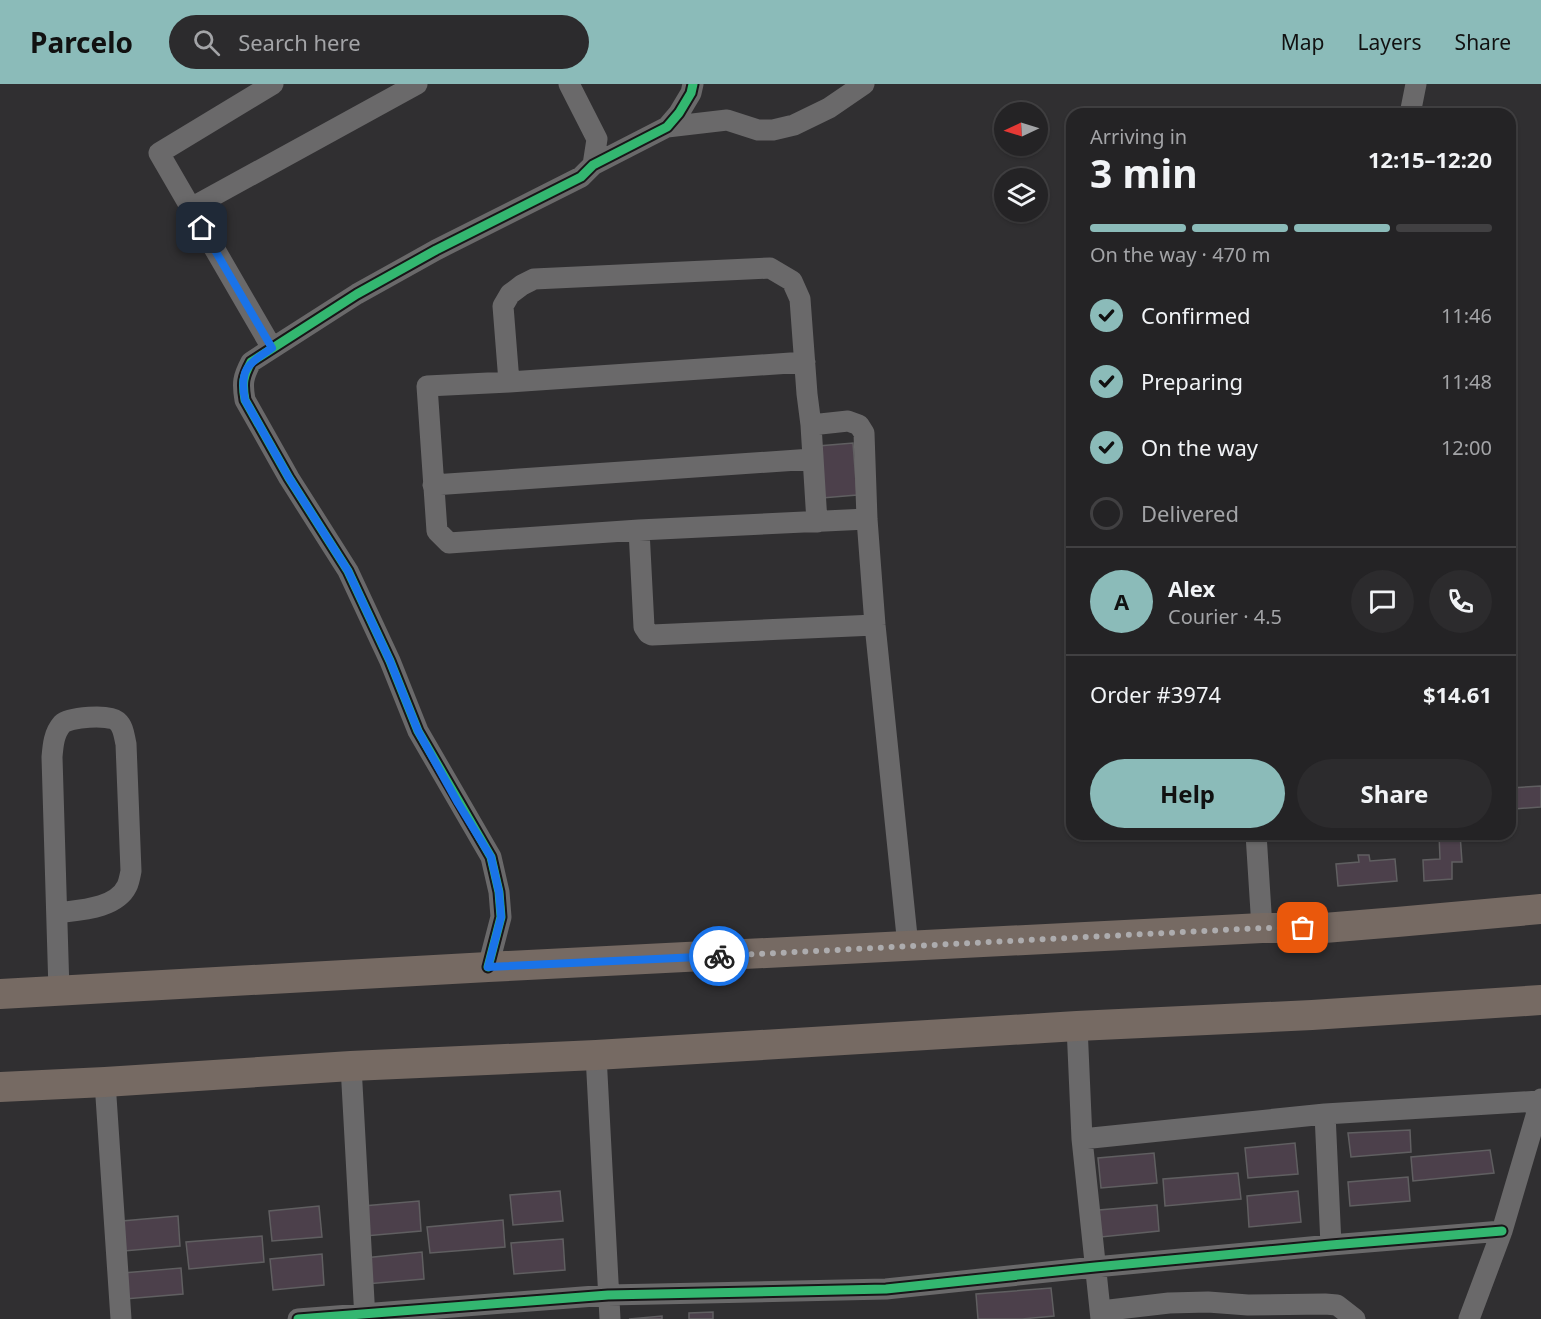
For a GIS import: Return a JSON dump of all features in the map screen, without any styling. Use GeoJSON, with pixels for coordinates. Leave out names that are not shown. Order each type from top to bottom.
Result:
{"type":"FeatureCollection","features":[{"type":"Feature","properties":{"kind":"highway"},"geometry":{"type":"LineString","coordinates":[[0,994],[1262,928],[1324,928],[1541,909]]}},
{"type":"Feature","properties":{"kind":"highway"},"geometry":{"type":"LineString","coordinates":[[0,1087],[1077,1026],[1312,1015],[1541,1000]]}},
{"type":"Feature","properties":{"kind":"street"},"geometry":{"type":"LineString","coordinates":[[272,348],[159,153],[273,84]]}},
{"type":"Feature","properties":{"kind":"street"},"geometry":{"type":"LineString","coordinates":[[191,208],[417,84]]}},
{"type":"Feature","properties":{"kind":"street"},"geometry":{"type":"LineString","coordinates":[[569,84],[597,139],[593,165]]}},
{"type":"Feature","properties":{"kind":"street"},"geometry":{"type":"LineString","coordinates":[[667,127],[679,113],[691,93],[693,84]]}},
{"type":"Feature","properties":{"kind":"street"},"geometry":{"type":"LineString","coordinates":[[488,967],[501,917],[499,892],[491,857],[418,731],[390,661],[348,571],[289,478],[245,400],[242,386],[244,375],[251,363],[357,294],[436,249],[581,177],[593,165],[667,127],[727,120],[758,130],[773,130],[794,125],[829,108],[864,84]]}},
{"type":"Feature","properties":{"kind":"street"},"geometry":{"type":"LineString","coordinates":[[1411,108],[1416,84]]}},
{"type":"Feature","properties":{"kind":"street"},"geometry":{"type":"LineString","coordinates":[[509,382],[503,306],[510,294],[534,279],[770,268],[792,281],[800,299],[817,522]]}},
{"type":"Feature","properties":{"kind":"street"},"geometry":{"type":"LineString","coordinates":[[805,362],[427,386],[438,531],[449,543],[639,530],[867,519]]}},
{"type":"Feature","properties":{"kind":"street"},"geometry":{"type":"LineString","coordinates":[[811,425],[848,421],[859,425],[864,433],[867,519],[875,625],[908,946]]}},
{"type":"Feature","properties":{"kind":"street"},"geometry":{"type":"LineString","coordinates":[[433,485],[812,459]]}},
{"type":"Feature","properties":{"kind":"street"},"geometry":{"type":"LineString","coordinates":[[639,530],[644,627],[652,635],[875,625]]}},
{"type":"Feature","properties":{"kind":"street"},"geometry":{"type":"LineString","coordinates":[[57,914],[99,907],[119,897],[127,886],[131,872],[126,744],[123,730],[117,721],[108,717],[72,719],[64,722],[53,741],[52,756],[59,991]]}},
{"type":"Feature","properties":{"kind":"street"},"geometry":{"type":"LineString","coordinates":[[1256,840],[1262,928]]}},
{"type":"Feature","properties":{"kind":"street"},"geometry":{"type":"LineString","coordinates":[[1077,1026],[1082,1139],[1101,1315],[1179,1303],[1208,1302],[1247,1312],[1325,1304],[1337,1305],[1354,1319]]}},
{"type":"Feature","properties":{"kind":"street"},"geometry":{"type":"LineString","coordinates":[[596,1055],[610,1319]]}},
{"type":"Feature","properties":{"kind":"street"},"geometry":{"type":"LineString","coordinates":[[351,1066],[365,1317]]}},
{"type":"Feature","properties":{"kind":"street"},"geometry":{"type":"LineString","coordinates":[[105,1082],[121,1319]]}},
{"type":"Feature","properties":{"kind":"street"},"geometry":{"type":"LineString","coordinates":[[1082,1139],[1325,1114],[1541,1100],[1502,1231],[1468,1319]]}},
{"type":"Feature","properties":{"kind":"street"},"geometry":{"type":"LineString","coordinates":[[1325,1114],[1331,1245]]}},
{"type":"Feature","properties":{"kind":"street"},"geometry":{"type":"LineString","coordinates":[[298,1319],[365,1317],[608,1295],[893,1288],[1095,1267],[1502,1231]]}},
{"type":"Feature","properties":{"kind":"building"},"geometry":{"type":"Polygon","coordinates":[[[853,443],[857,495],[822,498],[818,446],[853,443]]]}},
{"type":"Feature","properties":{"kind":"building"},"geometry":{"type":"Polygon","coordinates":[[[1541,786],[1541,807],[1516,809],[1516,788],[1541,786]]]}},
{"type":"Feature","properties":{"kind":"building"},"geometry":{"type":"Polygon","coordinates":[[[1439,840],[1460,840],[1462,862],[1452,862],[1452,879],[1424,881],[1423,860],[1440,859],[1439,840]]]}},
{"type":"Feature","properties":{"kind":"building"},"geometry":{"type":"Polygon","coordinates":[[[1358,855],[1369,855],[1370,861],[1395,859],[1397,881],[1338,886],[1336,864],[1359,862],[1358,855]]]}},
{"type":"Feature","properties":{"kind":"building"},"geometry":{"type":"Polygon","coordinates":[[[1410,1130],[1411,1152],[1351,1157],[1348,1133],[1410,1130]]]}},
{"type":"Feature","properties":{"kind":"building"},"geometry":{"type":"Polygon","coordinates":[[[1295,1143],[1298,1174],[1248,1178],[1245,1148],[1295,1143]]]}},
{"type":"Feature","properties":{"kind":"building"},"geometry":{"type":"Polygon","coordinates":[[[1490,1150],[1494,1173],[1413,1181],[1411,1157],[1490,1150]]]}},
{"type":"Feature","properties":{"kind":"building"},"geometry":{"type":"Polygon","coordinates":[[[1154,1153],[1157,1183],[1101,1188],[1098,1158],[1154,1153]]]}},
{"type":"Feature","properties":{"kind":"building"},"geometry":{"type":"Polygon","coordinates":[[[1238,1173],[1241,1199],[1165,1206],[1163,1179],[1238,1173]]]}},
{"type":"Feature","properties":{"kind":"building"},"geometry":{"type":"Polygon","coordinates":[[[1408,1177],[1410,1201],[1350,1206],[1348,1182],[1408,1177]]]}},
{"type":"Feature","properties":{"kind":"building"},"geometry":{"type":"Polygon","coordinates":[[[560,1191],[563,1221],[513,1225],[510,1195],[560,1191]]]}},
{"type":"Feature","properties":{"kind":"building"},"geometry":{"type":"Polygon","coordinates":[[[1298,1191],[1301,1222],[1249,1227],[1247,1196],[1298,1191]]]}},
{"type":"Feature","properties":{"kind":"building"},"geometry":{"type":"Polygon","coordinates":[[[419,1201],[421,1231],[365,1236],[363,1206],[419,1201]]]}},
{"type":"Feature","properties":{"kind":"building"},"geometry":{"type":"Polygon","coordinates":[[[1157,1205],[1159,1231],[1101,1237],[1099,1210],[1157,1205]]]}},
{"type":"Feature","properties":{"kind":"building"},"geometry":{"type":"Polygon","coordinates":[[[319,1206],[322,1237],[272,1241],[269,1211],[319,1206]]]}},
{"type":"Feature","properties":{"kind":"building"},"geometry":{"type":"Polygon","coordinates":[[[178,1216],[180,1246],[124,1251],[122,1221],[178,1216]]]}},
{"type":"Feature","properties":{"kind":"building"},"geometry":{"type":"Polygon","coordinates":[[[503,1220],[505,1247],[430,1253],[427,1227],[503,1220]]]}},
{"type":"Feature","properties":{"kind":"building"},"geometry":{"type":"Polygon","coordinates":[[[262,1236],[264,1262],[189,1269],[186,1242],[262,1236]]]}},
{"type":"Feature","properties":{"kind":"building"},"geometry":{"type":"Polygon","coordinates":[[[563,1239],[565,1270],[514,1274],[511,1243],[563,1239]]]}},
{"type":"Feature","properties":{"kind":"building"},"geometry":{"type":"Polygon","coordinates":[[[422,1252],[424,1279],[366,1284],[364,1258],[422,1252]]]}},
{"type":"Feature","properties":{"kind":"building"},"geometry":{"type":"Polygon","coordinates":[[[322,1254],[324,1285],[273,1290],[270,1259],[322,1254]]]}},
{"type":"Feature","properties":{"kind":"building"},"geometry":{"type":"Polygon","coordinates":[[[181,1268],[183,1294],[125,1299],[123,1273],[181,1268]]]}},
{"type":"Feature","properties":{"kind":"building"},"geometry":{"type":"Polygon","coordinates":[[[1051,1288],[1054,1316],[978,1319],[976,1294],[1051,1288]]]}},
{"type":"Feature","properties":{"kind":"building"},"geometry":{"type":"Polygon","coordinates":[[[713,1312],[713,1319],[689,1319],[689,1313],[713,1312]]]}},
{"type":"Feature","properties":{"kind":"building"},"geometry":{"type":"Polygon","coordinates":[[[662,1316],[662,1319],[629,1319],[662,1316]]]}},
{"type":"Feature","properties":{"kind":"cycle path"},"geometry":{"type":"LineString","coordinates":[[488,967],[501,917],[499,892],[491,857],[418,731],[390,661],[348,571],[289,478],[245,400],[243,384],[251,362],[357,294],[436,250],[581,177],[593,165],[667,127],[679,113],[691,93],[693,84]]}},
{"type":"Feature","properties":{"kind":"cycle path"},"geometry":{"type":"LineString","coordinates":[[298,1319],[608,1295],[886,1289],[1095,1267],[1502,1231]]}},
{"type":"Feature","properties":{"kind":"way so far"},"geometry":{"type":"LineString","coordinates":[[719,956],[1262,928],[1303,928]]}},
{"type":"Feature","properties":{"kind":"route"},"geometry":{"type":"LineString","coordinates":[[202,228],[272,348],[251,363],[244,375],[242,386],[245,400],[289,478],[348,571],[390,661],[418,731],[491,857],[499,892],[501,917],[488,967],[719,956]]}}]}
